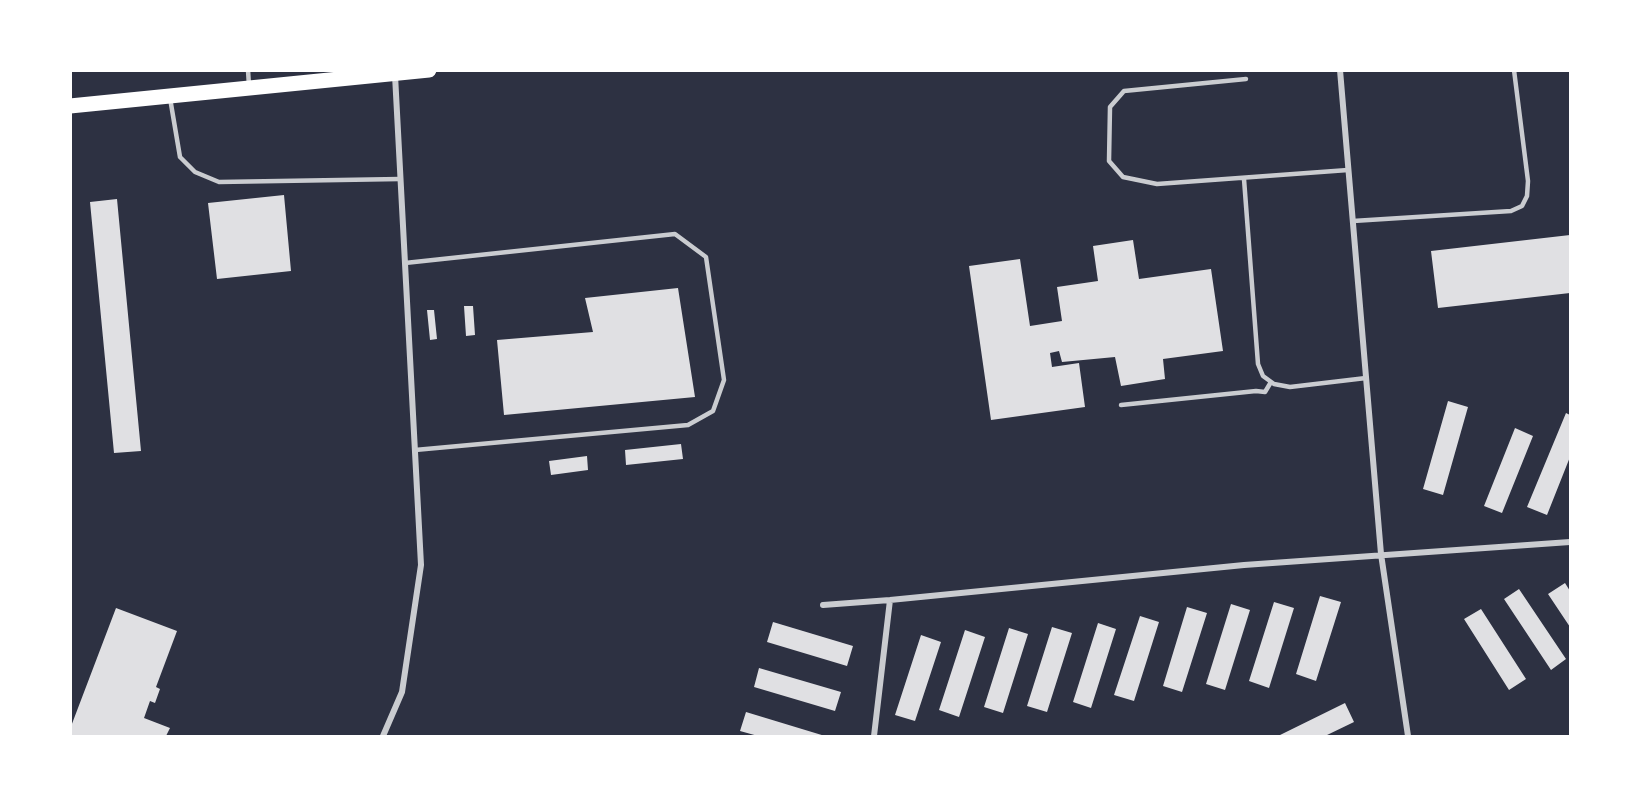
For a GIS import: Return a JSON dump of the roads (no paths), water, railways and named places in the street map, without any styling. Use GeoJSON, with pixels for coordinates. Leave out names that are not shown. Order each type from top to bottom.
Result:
{"type":"FeatureCollection","features":[{"type":"Feature","properties":{"kind":"main road"},"geometry":{"type":"LineString","coordinates":[[70,106],[429,70]]}},
{"type":"Feature","properties":{"kind":"street"},"geometry":{"type":"LineString","coordinates":[[1340,70],[1381,554],[1408,736]]}},
{"type":"Feature","properties":{"kind":"street"},"geometry":{"type":"LineString","coordinates":[[383,736],[402,692],[421,565],[395,75]]}},
{"type":"Feature","properties":{"kind":"street"},"geometry":{"type":"LineString","coordinates":[[823,605],[1244,565],[1570,542]]}},
{"type":"Feature","properties":{"kind":"street"},"geometry":{"type":"LineString","coordinates":[[874,736],[890,600]]}},
{"type":"Feature","properties":{"kind":"lane"},"geometry":{"type":"LineString","coordinates":[[248,70],[249,89]]}},
{"type":"Feature","properties":{"kind":"lane"},"geometry":{"type":"LineString","coordinates":[[1353,221],[1511,211],[1522,207],[1527,196],[1528,181],[1514,70]]}},
{"type":"Feature","properties":{"kind":"lane"},"geometry":{"type":"LineString","coordinates":[[1246,79],[1124,91],[1110,107],[1109,161],[1123,177],[1156,184],[1348,170]]}},
{"type":"Feature","properties":{"kind":"lane"},"geometry":{"type":"LineString","coordinates":[[170,96],[180,157],[195,172],[219,182],[400,179]]}},
{"type":"Feature","properties":{"kind":"lane"},"geometry":{"type":"LineString","coordinates":[[1244,179],[1258,364],[1263,376],[1290,387],[1366,378]]}},
{"type":"Feature","properties":{"kind":"lane"},"geometry":{"type":"LineString","coordinates":[[405,263],[675,234],[706,257],[724,380],[713,411],[688,425],[415,450]]}},
{"type":"Feature","properties":{"kind":"lane"},"geometry":{"type":"LineString","coordinates":[[1121,405],[1256,391],[1265,392],[1271,381]]}}]}
